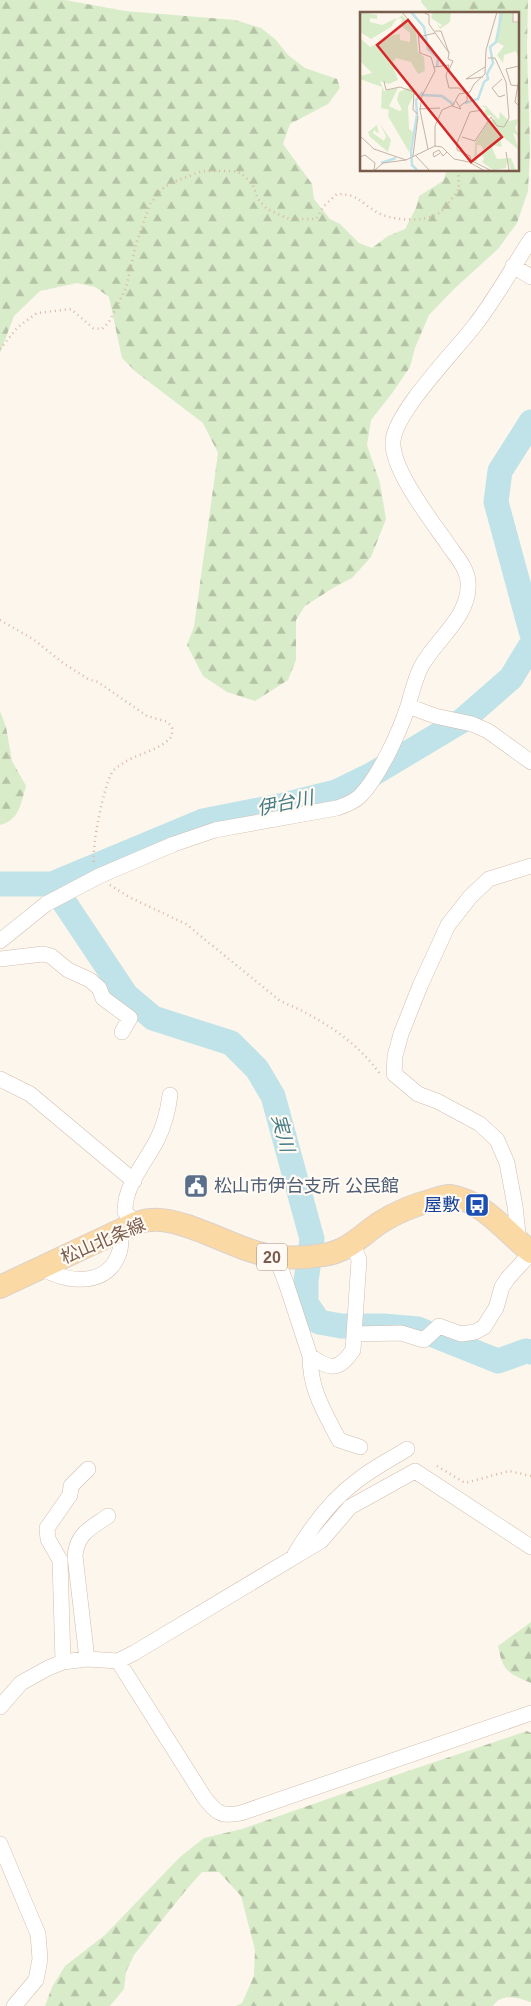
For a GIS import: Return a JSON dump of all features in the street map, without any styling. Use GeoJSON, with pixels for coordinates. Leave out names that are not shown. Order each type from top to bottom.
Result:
{"type":"FeatureCollection","features":[{"type":"Feature","properties":{"kind":"main road","name":"松山北条線"},"geometry":{"type":"LineString","coordinates":[[0,1287],[129,1227],[152,1220],[170,1221],[256,1253],[276,1258],[295,1258],[325,1255],[354,1244],[379,1223],[401,1211],[449,1196],[468,1201],[485,1212],[527,1249]]}},
{"type":"Feature","properties":{"kind":"street"},"geometry":{"type":"LineString","coordinates":[[0,941],[46,904],[99,876],[195,835],[315,813],[348,804],[360,796],[370,783],[389,751],[408,706],[415,680],[422,664],[465,603],[468,583],[463,564],[405,480],[395,460],[393,440],[399,421],[476,324],[531,239]]}},
{"type":"Feature","properties":{"kind":"street"},"geometry":{"type":"LineString","coordinates":[[513,266],[531,277]]}},
{"type":"Feature","properties":{"kind":"street"},"geometry":{"type":"LineString","coordinates":[[408,706],[435,716],[472,724],[488,731],[531,762]]}},
{"type":"Feature","properties":{"kind":"street"},"geometry":{"type":"LineString","coordinates":[[355,1328],[401,1333],[424,1340],[440,1326],[460,1334],[475,1332],[484,1327],[496,1308],[502,1287],[527,1249],[515,1206],[507,1163],[497,1140],[480,1124],[436,1101],[418,1094],[394,1074],[395,1056],[401,1034],[420,986],[448,925],[470,897],[489,879],[528,870]]}},
{"type":"Feature","properties":{"kind":"street"},"geometry":{"type":"LineString","coordinates":[[0,959],[43,954],[51,956],[68,970],[90,980],[99,988],[103,998],[130,1018],[122,1032]]}},
{"type":"Feature","properties":{"kind":"street"},"geometry":{"type":"LineString","coordinates":[[0,1079],[34,1097],[134,1181]]}},
{"type":"Feature","properties":{"kind":"street"},"geometry":{"type":"LineString","coordinates":[[42,1268],[54,1275],[91,1279],[103,1275],[112,1264],[120,1251],[129,1227],[125,1212],[125,1201],[158,1139],[168,1113],[170,1095]]}},
{"type":"Feature","properties":{"kind":"street"},"geometry":{"type":"LineString","coordinates":[[310,1356],[329,1367],[337,1366],[346,1361],[353,1350],[359,1260],[354,1244]]}},
{"type":"Feature","properties":{"kind":"street"},"geometry":{"type":"LineString","coordinates":[[276,1258],[310,1356],[310,1370],[314,1390],[339,1440],[360,1447]]}},
{"type":"Feature","properties":{"kind":"street"},"geometry":{"type":"LineString","coordinates":[[293,1556],[308,1533],[351,1486],[407,1449]]}},
{"type":"Feature","properties":{"kind":"street"},"geometry":{"type":"LineString","coordinates":[[63,1662],[60,1560],[48,1538],[47,1528],[70,1495],[71,1486],[88,1469]]}},
{"type":"Feature","properties":{"kind":"street"},"geometry":{"type":"LineString","coordinates":[[0,1706],[21,1683],[63,1662],[87,1659],[118,1660],[321,1541],[350,1507],[415,1471],[531,1547]]}},
{"type":"Feature","properties":{"kind":"street"},"geometry":{"type":"LineString","coordinates":[[87,1659],[75,1556],[76,1544],[84,1533],[108,1516]]}},
{"type":"Feature","properties":{"kind":"street"},"geometry":{"type":"LineString","coordinates":[[118,1660],[204,1797],[214,1810],[227,1816],[241,1813],[531,1713]]}},
{"type":"Feature","properties":{"kind":"street"},"geometry":{"type":"LineString","coordinates":[[0,1844],[38,1934],[40,1959],[36,1980],[16,2005]]}},
{"type":"Feature","properties":{"kind":"path"},"geometry":{"type":"LineString","coordinates":[[471,12],[475,0]]}},
{"type":"Feature","properties":{"kind":"path"},"geometry":{"type":"LineString","coordinates":[[0,349],[18,328],[37,313],[71,309],[93,328],[102,329],[109,322],[126,288],[136,244],[150,204],[162,189],[202,170],[242,173],[253,185],[258,199],[267,208],[289,219],[316,219],[324,206],[337,194],[351,194],[377,213],[399,220],[429,218],[440,213],[459,189],[458,171]]}},
{"type":"Feature","properties":{"kind":"path"},"geometry":{"type":"LineString","coordinates":[[0,620],[33,639],[63,663],[88,679],[98,682],[135,709],[147,716],[168,722],[172,728],[172,736],[166,743],[121,764],[113,771],[96,828],[93,859]]}},
{"type":"Feature","properties":{"kind":"path"},"geometry":{"type":"LineString","coordinates":[[99,876],[129,897],[186,924],[279,1000],[303,1011],[347,1038],[360,1049],[381,1075]]}},
{"type":"Feature","properties":{"kind":"path"},"geometry":{"type":"LineString","coordinates":[[432,1464],[465,1483],[509,1471],[531,1476]]}},
{"type":"Feature","properties":{"kind":"green space"},"geometry":{"type":"Polygon","coordinates":[[[0,0],[65,0],[125,11],[235,20],[261,28],[275,39],[288,55],[305,68],[337,79],[340,88],[328,104],[290,124],[283,144],[312,184],[314,199],[330,219],[340,224],[359,243],[372,248],[388,236],[405,229],[416,208],[419,196],[443,181],[447,171],[518,171],[518,12],[429,12],[421,0],[528,0],[527,48],[530,148],[528,191],[517,223],[498,249],[454,289],[429,315],[415,348],[410,367],[371,420],[367,445],[380,483],[386,519],[371,557],[352,578],[305,606],[296,620],[296,660],[288,680],[255,701],[227,692],[203,676],[187,645],[194,627],[218,453],[203,423],[136,372],[122,358],[109,297],[95,287],[77,283],[40,291],[14,316],[0,353],[0,0]]]}},
{"type":"Feature","properties":{"kind":"green space"},"geometry":{"type":"Polygon","coordinates":[[[0,711],[6,727],[12,761],[26,786],[21,805],[15,815],[11,820],[0,825],[0,711]]]}},
{"type":"Feature","properties":{"kind":"green space"},"geometry":{"type":"Polygon","coordinates":[[[531,1622],[531,1683],[517,1677],[508,1670],[502,1661],[498,1646],[531,1622]]]}},
{"type":"Feature","properties":{"kind":"green space"},"geometry":{"type":"Polygon","coordinates":[[[527,1731],[531,1733],[531,2002],[511,1997],[501,1999],[493,2006],[236,2006],[242,2003],[254,1976],[255,1950],[241,1896],[219,1872],[202,1872],[134,1955],[126,1972],[124,1989],[110,2006],[45,2006],[52,1987],[65,1966],[105,1935],[180,1857],[204,1838],[242,1829],[527,1731]]]}},
{"type":"Feature","properties":{"kind":"waterway","name":"伊台川"},"geometry":{"type":"LineString","coordinates":[[531,422],[500,471],[496,502],[531,631]]}},
{"type":"Feature","properties":{"kind":"waterway","name":"伊台川"},"geometry":{"type":"LineString","coordinates":[[0,884],[52,884],[203,821],[284,805],[336,792],[371,775],[463,720],[511,678],[531,645]]}},
{"type":"Feature","properties":{"kind":"waterway","name":"実川"},"geometry":{"type":"LineString","coordinates":[[52,884],[126,995],[153,1018],[231,1043],[257,1069],[273,1096],[312,1239],[306,1281],[306,1303],[319,1322],[341,1326],[384,1326],[418,1329],[498,1361],[526,1351],[531,1352]]}},
{"type":"Feature","properties":{"kind":"place","name":"松山市伊台支所 公民館"},"geometry":{"type":"Point","coordinates":[196,1186]}},
{"type":"Feature","properties":{"kind":"place","name":"屋敷"},"geometry":{"type":"Point","coordinates":[477,1205]}}]}
